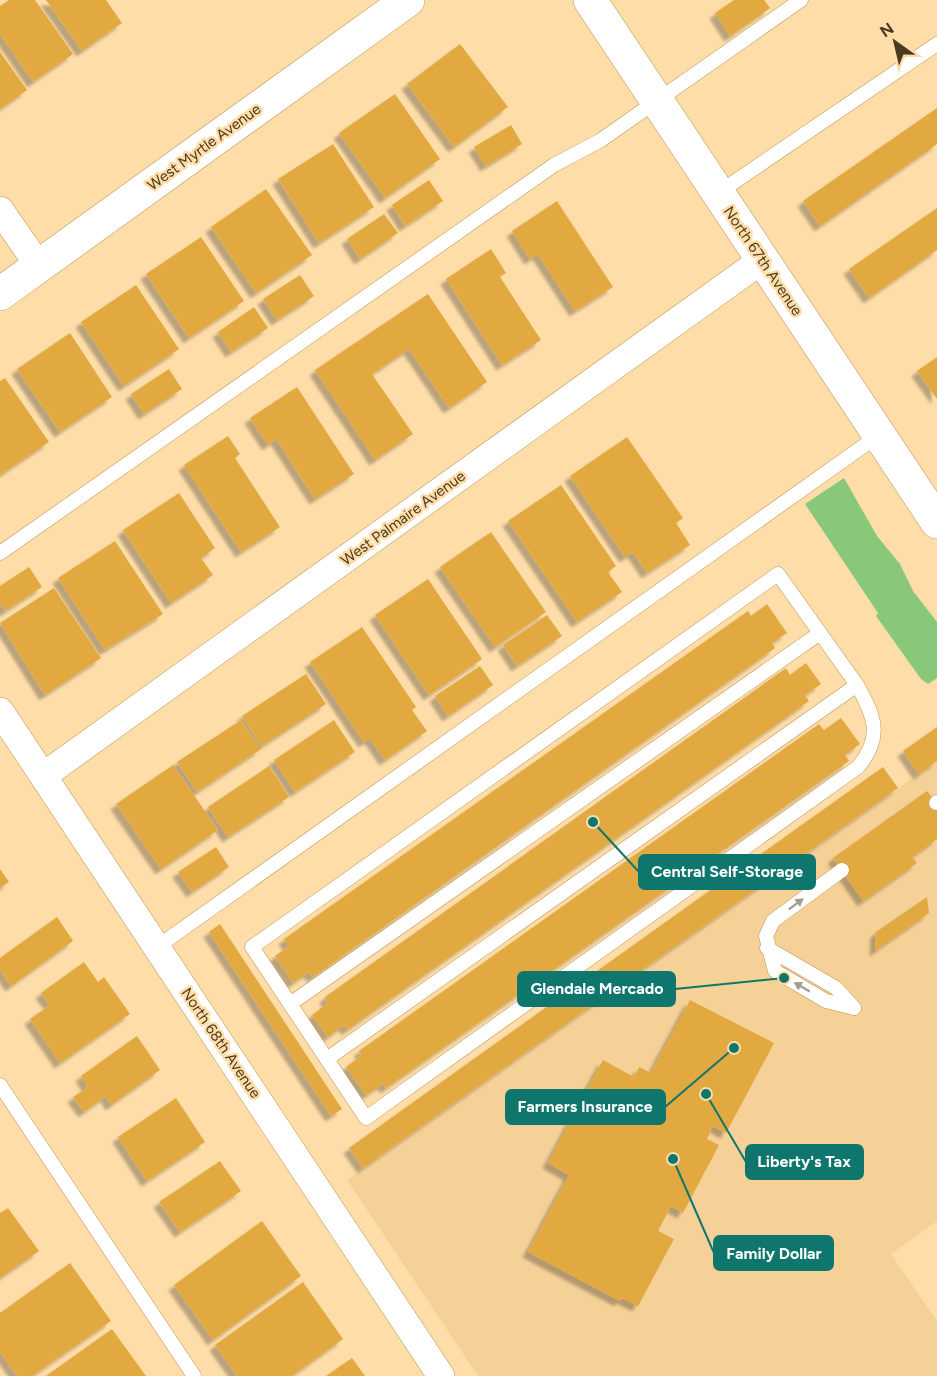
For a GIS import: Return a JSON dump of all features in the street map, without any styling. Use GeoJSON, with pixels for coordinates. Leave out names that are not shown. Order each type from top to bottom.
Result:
{"type":"FeatureCollection","features":[{"type":"Feature","properties":{"kind":"main road","name":"West Myrtle Avenue"},"geometry":{"type":"LineString","coordinates":[[0,294],[408,0]]}},
{"type":"Feature","properties":{"kind":"main road","name":"North 67th Avenue"},"geometry":{"type":"LineString","coordinates":[[590,0],[937,522]]}},
{"type":"Feature","properties":{"kind":"street"},"geometry":{"type":"LineString","coordinates":[[0,210],[39,266]]}},
{"type":"Feature","properties":{"kind":"street","name":"West Palmaire Avenue"},"geometry":{"type":"LineString","coordinates":[[43,776],[762,260]]}},
{"type":"Feature","properties":{"kind":"street","name":"North 68th Avenue"},"geometry":{"type":"LineString","coordinates":[[0,711],[441,1376]]}},
{"type":"Feature","properties":{"kind":"lane"},"geometry":{"type":"LineString","coordinates":[[0,553],[554,165],[601,140],[801,0]]}},
{"type":"Feature","properties":{"kind":"lane"},"geometry":{"type":"LineString","coordinates":[[718,193],[937,44]]}},
{"type":"Feature","properties":{"kind":"lane"},"geometry":{"type":"LineString","coordinates":[[157,947],[879,435]]}},
{"type":"Feature","properties":{"kind":"lane"},"geometry":{"type":"LineString","coordinates":[[778,574],[820,633],[857,685],[867,704],[875,734],[868,755],[858,767],[366,1118],[252,947],[778,574]]}},
{"type":"Feature","properties":{"kind":"lane"},"geometry":{"type":"LineString","coordinates":[[290,1004],[820,633]]}},
{"type":"Feature","properties":{"kind":"lane"},"geometry":{"type":"LineString","coordinates":[[327,1059],[857,685]]}},
{"type":"Feature","properties":{"kind":"lane"},"geometry":{"type":"LineString","coordinates":[[842,870],[773,921],[766,936],[767,948],[774,971],[826,1001],[854,1008]]}},
{"type":"Feature","properties":{"kind":"lane"},"geometry":{"type":"LineString","coordinates":[[0,1085],[194,1376]]}},
{"type":"Feature","properties":{"kind":"shaded area"},"geometry":{"type":"Polygon","coordinates":[[[937,761],[937,1221],[891,1254],[937,1321],[937,1376],[478,1376],[347,1180],[937,761]]]}},
{"type":"Feature","properties":{"kind":"green space"},"geometry":{"type":"Polygon","coordinates":[[[844,478],[877,536],[900,564],[913,591],[937,622],[937,678],[928,684],[921,679],[876,616],[878,613],[805,504],[844,478]]]}},
{"type":"Feature","properties":{"kind":"building"},"geometry":{"type":"Polygon","coordinates":[[[9,0],[35,0],[73,54],[33,82],[0,34],[0,6],[9,0]]]}},
{"type":"Feature","properties":{"kind":"building"},"geometry":{"type":"Polygon","coordinates":[[[46,0],[106,0],[122,23],[82,51],[46,0]]]}},
{"type":"Feature","properties":{"kind":"building"},"geometry":{"type":"Polygon","coordinates":[[[734,0],[764,0],[770,8],[730,36],[715,13],[734,0]]]}},
{"type":"Feature","properties":{"kind":"building"},"geometry":{"type":"Polygon","coordinates":[[[460,44],[508,107],[454,147],[407,84],[460,44]]]}},
{"type":"Feature","properties":{"kind":"building"},"geometry":{"type":"Polygon","coordinates":[[[0,52],[27,90],[0,109],[0,52]]]}},
{"type":"Feature","properties":{"kind":"building"},"geometry":{"type":"Polygon","coordinates":[[[395,94],[440,159],[385,198],[339,133],[395,94]]]}},
{"type":"Feature","properties":{"kind":"building"},"geometry":{"type":"Polygon","coordinates":[[[937,108],[937,144],[820,226],[803,201],[937,108]]]}},
{"type":"Feature","properties":{"kind":"building"},"geometry":{"type":"Polygon","coordinates":[[[511,125],[522,144],[486,166],[474,147],[511,125]]]}},
{"type":"Feature","properties":{"kind":"building"},"geometry":{"type":"Polygon","coordinates":[[[333,144],[374,207],[319,243],[278,179],[333,144]]]}},
{"type":"Feature","properties":{"kind":"building"},"geometry":{"type":"Polygon","coordinates":[[[429,180],[443,201],[405,226],[392,205],[429,180]]]}},
{"type":"Feature","properties":{"kind":"building"},"geometry":{"type":"Polygon","coordinates":[[[266,189],[312,255],[256,293],[211,227],[266,189]]]}},
{"type":"Feature","properties":{"kind":"building"},"geometry":{"type":"Polygon","coordinates":[[[557,201],[613,287],[575,311],[538,254],[530,259],[512,231],[557,201]]]}},
{"type":"Feature","properties":{"kind":"building"},"geometry":{"type":"Polygon","coordinates":[[[937,208],[937,250],[869,298],[849,269],[937,208]]]}},
{"type":"Feature","properties":{"kind":"building"},"geometry":{"type":"Polygon","coordinates":[[[384,214],[398,233],[360,259],[347,239],[384,214]]]}},
{"type":"Feature","properties":{"kind":"building"},"geometry":{"type":"Polygon","coordinates":[[[201,237],[244,301],[189,338],[146,274],[201,237]]]}},
{"type":"Feature","properties":{"kind":"building"},"geometry":{"type":"Polygon","coordinates":[[[491,249],[506,273],[500,277],[541,340],[502,365],[446,279],[491,249]]]}},
{"type":"Feature","properties":{"kind":"building"},"geometry":{"type":"Polygon","coordinates":[[[300,275],[314,296],[277,320],[263,299],[300,275]]]}},
{"type":"Feature","properties":{"kind":"building"},"geometry":{"type":"Polygon","coordinates":[[[136,285],[179,349],[124,386],[81,322],[136,285]]]}},
{"type":"Feature","properties":{"kind":"building"},"geometry":{"type":"Polygon","coordinates":[[[428,294],[487,382],[449,408],[409,349],[372,374],[413,434],[375,460],[315,370],[428,294]]]}},
{"type":"Feature","properties":{"kind":"building"},"geometry":{"type":"Polygon","coordinates":[[[254,307],[268,328],[231,352],[218,332],[254,307]]]}},
{"type":"Feature","properties":{"kind":"building"},"geometry":{"type":"Polygon","coordinates":[[[70,333],[112,397],[60,432],[17,369],[70,333]]]}},
{"type":"Feature","properties":{"kind":"building"},"geometry":{"type":"Polygon","coordinates":[[[937,357],[937,399],[917,371],[937,357]]]}},
{"type":"Feature","properties":{"kind":"building"},"geometry":{"type":"Polygon","coordinates":[[[169,369],[182,389],[144,414],[131,394],[169,369]]]}},
{"type":"Feature","properties":{"kind":"building"},"geometry":{"type":"Polygon","coordinates":[[[5,378],[49,442],[0,475],[0,381],[5,378]]]}},
{"type":"Feature","properties":{"kind":"building"},"geometry":{"type":"Polygon","coordinates":[[[297,387],[354,474],[315,499],[276,439],[268,445],[250,418],[297,387]]]}},
{"type":"Feature","properties":{"kind":"building"},"geometry":{"type":"Polygon","coordinates":[[[228,436],[240,454],[235,458],[280,527],[241,552],[184,465],[228,436]]]}},
{"type":"Feature","properties":{"kind":"building"},"geometry":{"type":"Polygon","coordinates":[[[627,437],[683,518],[676,523],[690,545],[647,573],[633,552],[625,557],[570,476],[627,437]]]}},
{"type":"Feature","properties":{"kind":"building"},"geometry":{"type":"Polygon","coordinates":[[[561,485],[616,566],[608,572],[622,592],[577,622],[508,521],[561,485]]]}},
{"type":"Feature","properties":{"kind":"building"},"geometry":{"type":"Polygon","coordinates":[[[179,493],[215,548],[201,558],[213,575],[171,603],[123,530],[179,493]]]}},
{"type":"Feature","properties":{"kind":"building"},"geometry":{"type":"Polygon","coordinates":[[[491,532],[546,612],[495,647],[440,567],[491,532]]]}},
{"type":"Feature","properties":{"kind":"building"},"geometry":{"type":"Polygon","coordinates":[[[115,541],[163,614],[105,650],[58,578],[115,541]]]}},
{"type":"Feature","properties":{"kind":"building"},"geometry":{"type":"Polygon","coordinates":[[[29,567],[42,587],[5,611],[0,603],[0,586],[29,567]]]}},
{"type":"Feature","properties":{"kind":"building"},"geometry":{"type":"Polygon","coordinates":[[[428,579],[482,659],[429,695],[375,615],[428,579]]]}},
{"type":"Feature","properties":{"kind":"building"},"geometry":{"type":"Polygon","coordinates":[[[54,588],[101,658],[45,695],[0,623],[54,588]]]}},
{"type":"Feature","properties":{"kind":"building"},"geometry":{"type":"Polygon","coordinates":[[[767,604],[787,633],[772,643],[775,648],[313,977],[309,972],[293,983],[275,956],[289,946],[284,939],[748,611],[751,616],[767,604]]]}},
{"type":"Feature","properties":{"kind":"building"},"geometry":{"type":"Polygon","coordinates":[[[547,615],[562,636],[517,666],[503,645],[547,615]]]}},
{"type":"Feature","properties":{"kind":"building"},"geometry":{"type":"Polygon","coordinates":[[[362,627],[416,707],[412,710],[427,731],[385,760],[370,738],[364,742],[310,662],[362,627]]]}},
{"type":"Feature","properties":{"kind":"building"},"geometry":{"type":"Polygon","coordinates":[[[806,663],[821,684],[805,695],[809,701],[347,1030],[344,1025],[328,1037],[312,1015],[328,1003],[325,997],[786,668],[790,675],[806,663]]]}},
{"type":"Feature","properties":{"kind":"building"},"geometry":{"type":"Polygon","coordinates":[[[480,666],[493,685],[448,716],[435,696],[480,666]]]}},
{"type":"Feature","properties":{"kind":"building"},"geometry":{"type":"Polygon","coordinates":[[[306,674],[326,704],[262,746],[242,716],[306,674]]]}},
{"type":"Feature","properties":{"kind":"building"},"geometry":{"type":"Polygon","coordinates":[[[841,718],[860,744],[845,755],[849,761],[386,1088],[383,1084],[366,1095],[346,1067],[362,1055],[359,1051],[819,724],[824,730],[841,718]]]}},
{"type":"Feature","properties":{"kind":"building"},"geometry":{"type":"Polygon","coordinates":[[[241,720],[261,749],[197,792],[177,762],[241,720]]]}},
{"type":"Feature","properties":{"kind":"building"},"geometry":{"type":"Polygon","coordinates":[[[334,720],[355,752],[295,792],[274,760],[334,720]]]}},
{"type":"Feature","properties":{"kind":"building"},"geometry":{"type":"Polygon","coordinates":[[[937,727],[937,761],[919,774],[903,751],[937,727]]]}},
{"type":"Feature","properties":{"kind":"building"},"geometry":{"type":"Polygon","coordinates":[[[173,765],[218,830],[161,869],[116,804],[173,765]]]}},
{"type":"Feature","properties":{"kind":"building"},"geometry":{"type":"Polygon","coordinates":[[[269,766],[289,797],[228,837],[208,807],[269,766]]]}},
{"type":"Feature","properties":{"kind":"building"},"geometry":{"type":"Polygon","coordinates":[[[883,767],[898,788],[363,1168],[349,1148],[883,767]]]}},
{"type":"Feature","properties":{"kind":"building"},"geometry":{"type":"Polygon","coordinates":[[[927,791],[937,804],[937,839],[912,857],[917,863],[863,901],[833,858],[927,791]]]}},
{"type":"Feature","properties":{"kind":"building"},"geometry":{"type":"Polygon","coordinates":[[[216,847],[229,867],[192,892],[178,872],[216,847]]]}},
{"type":"Feature","properties":{"kind":"building"},"geometry":{"type":"Polygon","coordinates":[[[0,869],[9,882],[0,888],[0,869]]]}},
{"type":"Feature","properties":{"kind":"building"},"geometry":{"type":"Polygon","coordinates":[[[927,897],[929,913],[875,951],[876,932],[927,897]]]}},
{"type":"Feature","properties":{"kind":"building"},"geometry":{"type":"Polygon","coordinates":[[[57,917],[73,941],[11,986],[0,970],[0,958],[57,917]]]}},
{"type":"Feature","properties":{"kind":"building"},"geometry":{"type":"Polygon","coordinates":[[[220,924],[342,1109],[331,1116],[209,932],[220,924]]]}},
{"type":"Feature","properties":{"kind":"building"},"geometry":{"type":"Polygon","coordinates":[[[84,962],[98,982],[104,977],[130,1014],[60,1063],[30,1019],[50,1005],[41,993],[84,962]]]}},
{"type":"Feature","properties":{"kind":"building"},"geometry":{"type":"Polygon","coordinates":[[[690,1000],[774,1043],[726,1133],[713,1126],[707,1139],[719,1145],[683,1213],[671,1206],[658,1231],[674,1239],[638,1306],[622,1298],[620,1301],[528,1252],[569,1175],[548,1163],[603,1060],[634,1077],[639,1067],[651,1073],[690,1000]]]}},
{"type":"Feature","properties":{"kind":"building"},"geometry":{"type":"Polygon","coordinates":[[[137,1036],[160,1070],[111,1105],[106,1096],[84,1112],[73,1097],[88,1087],[81,1076],[137,1036]]]}},
{"type":"Feature","properties":{"kind":"building"},"geometry":{"type":"Polygon","coordinates":[[[176,1098],[205,1142],[147,1181],[118,1137],[176,1098]]]}},
{"type":"Feature","properties":{"kind":"building"},"geometry":{"type":"Polygon","coordinates":[[[220,1161],[241,1191],[180,1232],[159,1202],[220,1161]]]}},
{"type":"Feature","properties":{"kind":"building"},"geometry":{"type":"Polygon","coordinates":[[[8,1208],[39,1251],[0,1278],[0,1213],[8,1208]]]}},
{"type":"Feature","properties":{"kind":"building"},"geometry":{"type":"Polygon","coordinates":[[[262,1221],[301,1276],[213,1340],[174,1285],[262,1221]]]}},
{"type":"Feature","properties":{"kind":"building"},"geometry":{"type":"Polygon","coordinates":[[[70,1263],[111,1321],[32,1376],[17,1376],[0,1352],[0,1313],[70,1263]]]}},
{"type":"Feature","properties":{"kind":"building"},"geometry":{"type":"Polygon","coordinates":[[[303,1282],[343,1339],[292,1376],[237,1376],[215,1345],[303,1282]]]}},
{"type":"Feature","properties":{"kind":"building"},"geometry":{"type":"Polygon","coordinates":[[[112,1329],[146,1376],[46,1376],[112,1329]]]}},
{"type":"Feature","properties":{"kind":"building"},"geometry":{"type":"Polygon","coordinates":[[[352,1358],[365,1376],[326,1376],[352,1358]]]}},
{"type":"Feature","properties":{"kind":"place","name":"Central Self-Storage"},"geometry":{"type":"Point","coordinates":[593,822]}},
{"type":"Feature","properties":{"kind":"place","name":"Glendale Mercado"},"geometry":{"type":"Point","coordinates":[784,978]}},
{"type":"Feature","properties":{"kind":"place","name":"Farmers Insurance"},"geometry":{"type":"Point","coordinates":[734,1048]}},
{"type":"Feature","properties":{"kind":"place","name":"Liberty's Tax"},"geometry":{"type":"Point","coordinates":[706,1094]}},
{"type":"Feature","properties":{"kind":"place","name":"Family Dollar"},"geometry":{"type":"Point","coordinates":[673,1159]}}]}
